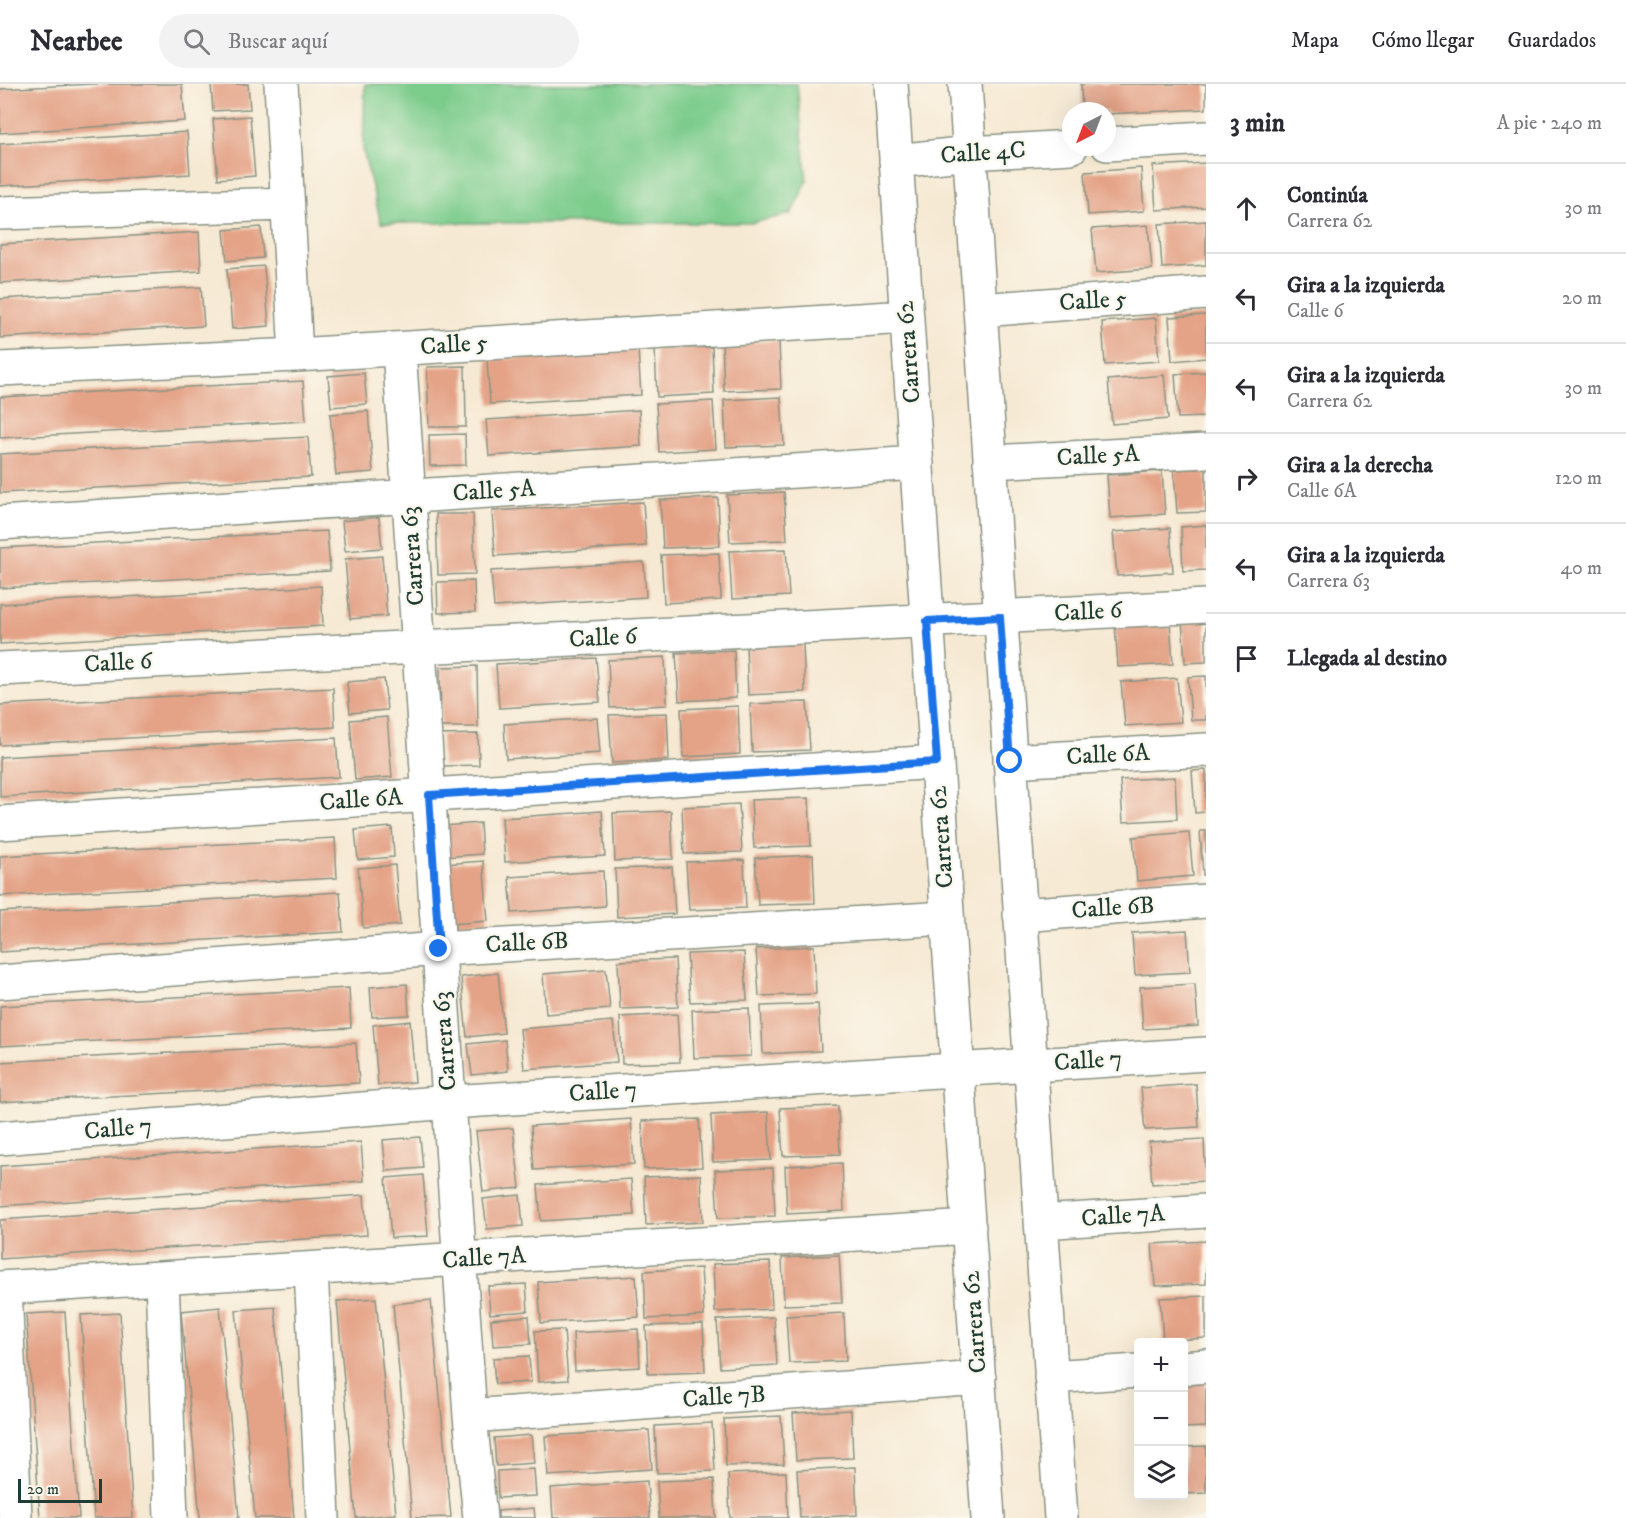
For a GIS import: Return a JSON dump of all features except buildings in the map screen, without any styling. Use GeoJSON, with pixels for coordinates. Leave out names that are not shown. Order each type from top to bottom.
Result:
{"type":"FeatureCollection","features":[{"type":"Feature","properties":{"kind":"street"},"geometry":{"type":"LineString","coordinates":[[281,84],[296,355]]}},
{"type":"Feature","properties":{"kind":"street","name":"Carrera 62"},"geometry":{"type":"LineString","coordinates":[[891,84],[988,1518]]}},
{"type":"Feature","properties":{"kind":"street"},"geometry":{"type":"LineString","coordinates":[[965,84],[1060,1518]]}},
{"type":"Feature","properties":{"kind":"street"},"geometry":{"type":"LineString","coordinates":[[1116,143],[1206,138]]}},
{"type":"Feature","properties":{"kind":"street","name":"Calle 4C"},"geometry":{"type":"LineString","coordinates":[[896,161],[970,153],[1062,148]]}},
{"type":"Feature","properties":{"kind":"street"},"geometry":{"type":"LineString","coordinates":[[0,213],[288,204]]}},
{"type":"Feature","properties":{"kind":"street","name":"Calle 5"},"geometry":{"type":"LineString","coordinates":[[980,310],[1206,293]]}},
{"type":"Feature","properties":{"kind":"street","name":"Calle 5"},"geometry":{"type":"LineString","coordinates":[[0,369],[296,355],[907,317]]}},
{"type":"Feature","properties":{"kind":"street","name":"Carrera 63"},"geometry":{"type":"LineString","coordinates":[[399,349],[470,1416],[480,1518]]}},
{"type":"Feature","properties":{"kind":"street","name":"Calle 5A"},"geometry":{"type":"LineString","coordinates":[[990,462],[1206,451]]}},
{"type":"Feature","properties":{"kind":"street","name":"Calle 5A"},"geometry":{"type":"LineString","coordinates":[[0,523],[916,463]]}},
{"type":"Feature","properties":{"kind":"street","name":"Calle 6"},"geometry":{"type":"LineString","coordinates":[[0,669],[1206,606]]}},
{"type":"Feature","properties":{"kind":"street","name":"Calle 6A"},"geometry":{"type":"LineString","coordinates":[[1010,761],[1206,750]]}},
{"type":"Feature","properties":{"kind":"street","name":"Calle 6A"},"geometry":{"type":"LineString","coordinates":[[0,823],[937,762]]}},
{"type":"Feature","properties":{"kind":"street","name":"Calle 6B"},"geometry":{"type":"LineString","coordinates":[[1020,915],[1206,901]]}},
{"type":"Feature","properties":{"kind":"street","name":"Calle 6B"},"geometry":{"type":"LineString","coordinates":[[0,982],[439,949],[947,918]]}},
{"type":"Feature","properties":{"kind":"street","name":"Calle 7"},"geometry":{"type":"LineString","coordinates":[[0,1138],[450,1102],[1206,1054]]}},
{"type":"Feature","properties":{"kind":"street","name":"Calle 7A"},"geometry":{"type":"LineString","coordinates":[[1041,1222],[1206,1211]]}},
{"type":"Feature","properties":{"kind":"street","name":"Calle 7A"},"geometry":{"type":"LineString","coordinates":[[3,1288],[969,1227]]}},
{"type":"Feature","properties":{"kind":"street"},"geometry":{"type":"LineString","coordinates":[[311,1269],[322,1518]]}},
{"type":"Feature","properties":{"kind":"street"},"geometry":{"type":"LineString","coordinates":[[162,1278],[171,1518]]}},
{"type":"Feature","properties":{"kind":"street"},"geometry":{"type":"LineString","coordinates":[[3,1288],[15,1518]]}},
{"type":"Feature","properties":{"kind":"street"},"geometry":{"type":"LineString","coordinates":[[1188,1368],[1206,1366]]}},
{"type":"Feature","properties":{"kind":"street"},"geometry":{"type":"LineString","coordinates":[[1051,1377],[1134,1371]]}},
{"type":"Feature","properties":{"kind":"street","name":"Calle 7B"},"geometry":{"type":"LineString","coordinates":[[470,1416],[979,1378]]}},
{"type":"Feature","properties":{"kind":"green space"},"geometry":{"type":"Polygon","coordinates":[[[365,84],[797,84],[807,181],[791,214],[752,223],[381,223],[363,150],[365,84]]]}},
{"type":"Feature","properties":{"kind":"route"},"geometry":{"type":"LineString","coordinates":[[439,949],[429,795],[937,762],[927,621],[1000,617],[1010,761]]}}]}
